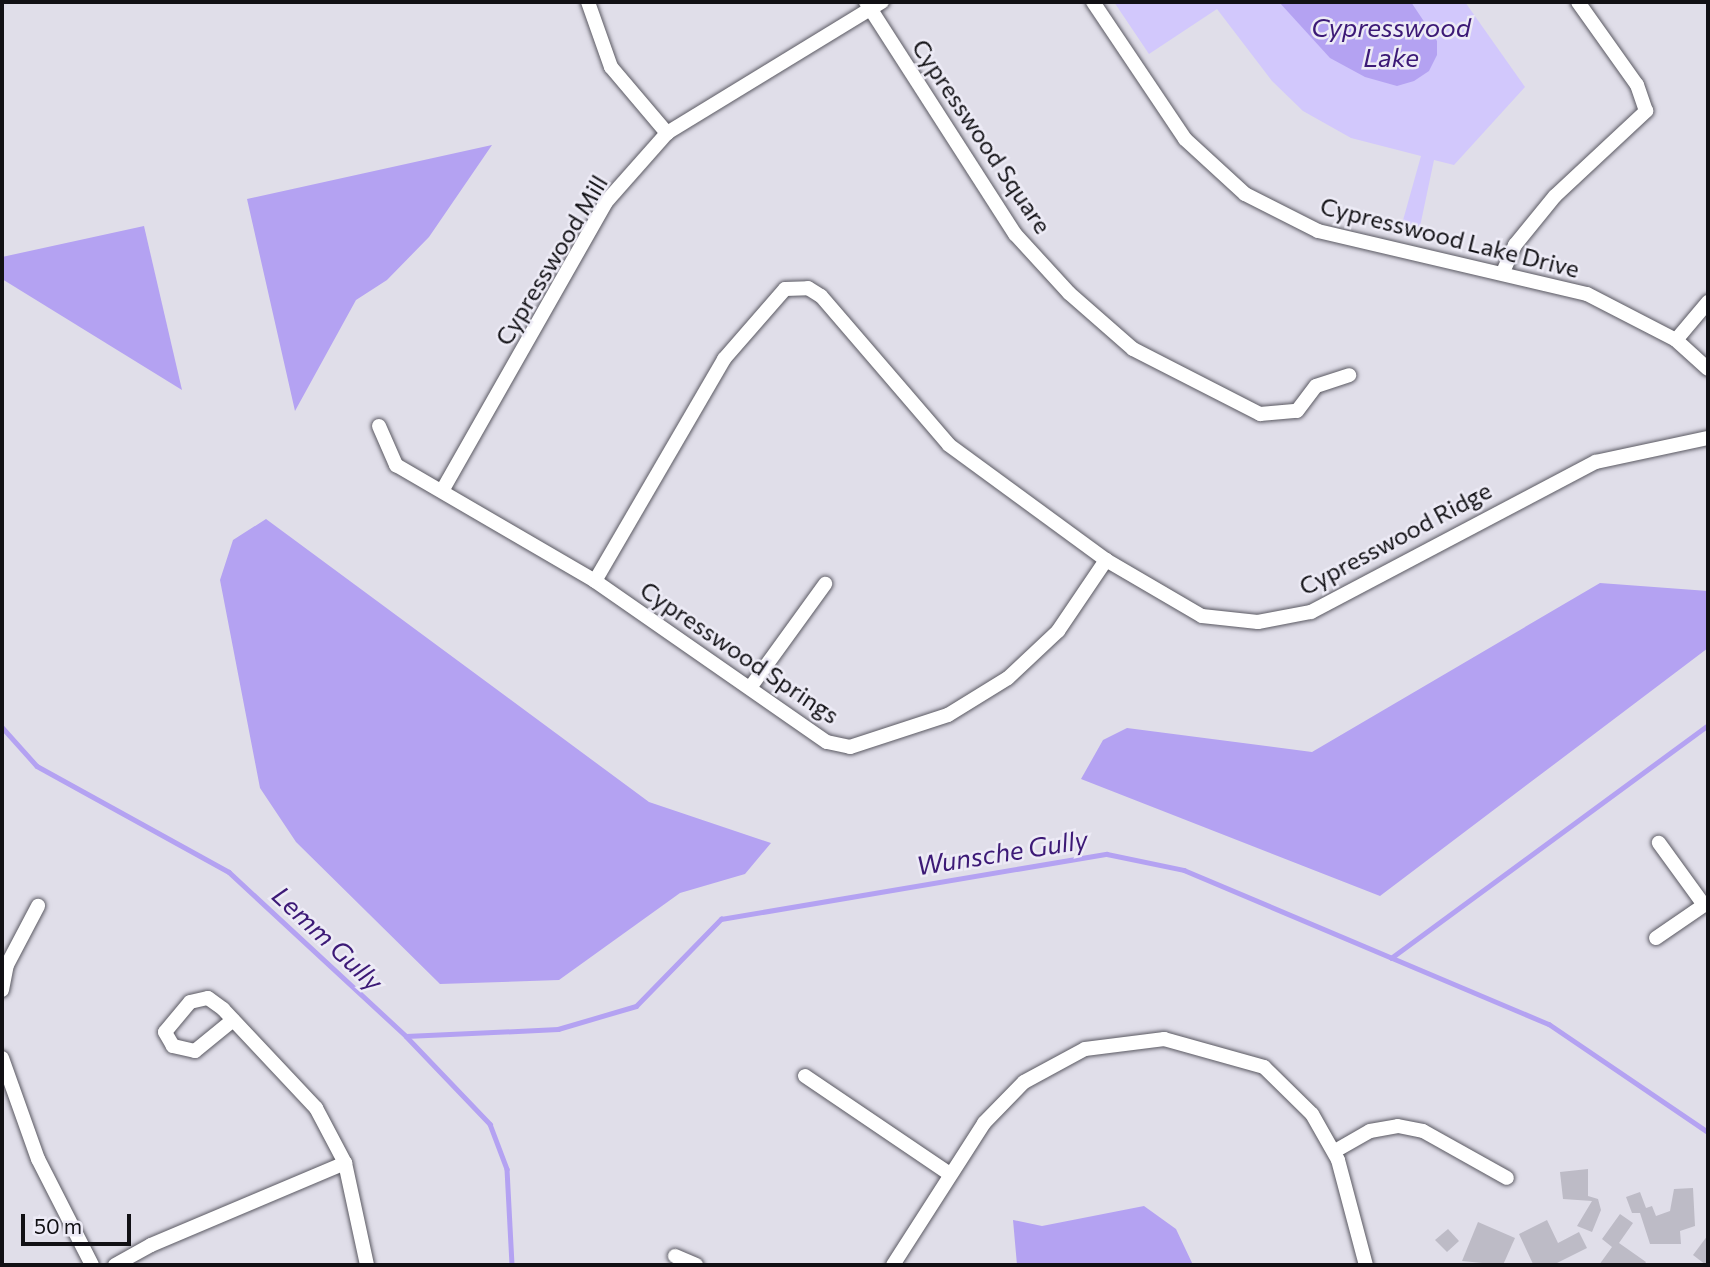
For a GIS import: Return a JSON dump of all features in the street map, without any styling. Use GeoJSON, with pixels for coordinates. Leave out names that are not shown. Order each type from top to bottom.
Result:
{"type":"FeatureCollection","features":[{"type":"Feature","properties":{"kind":"street"},"geometry":{"type":"LineString","coordinates":[[587,2],[611,67],[667,133]]}},
{"type":"Feature","properties":{"kind":"street","name":"Cypresswood Lake Drive"},"geometry":{"type":"LineString","coordinates":[[1093,2],[1178,129],[1245,194],[1318,231],[1503,272],[1587,294],[1676,340],[1708,369]]}},
{"type":"Feature","properties":{"kind":"street"},"geometry":{"type":"LineString","coordinates":[[1503,272],[1534,220],[1646,111],[1644,99],[1578,2]]}},
{"type":"Feature","properties":{"kind":"street","name":"Cypresswood Mill"},"geometry":{"type":"LineString","coordinates":[[442,491],[606,202],[667,133],[873,4]]}},
{"type":"Feature","properties":{"kind":"street","name":"Cypresswood Square"},"geometry":{"type":"LineString","coordinates":[[873,4],[1015,234],[1069,293],[1133,349],[1261,414],[1297,411],[1315,386],[1349,375]]}},
{"type":"Feature","properties":{"kind":"street","name":"Cypresswood Ridge"},"geometry":{"type":"LineString","coordinates":[[595,581],[724,359],[768,304],[785,289],[808,288],[821,296],[949,445],[1106,559],[1202,616],[1258,622],[1311,612],[1596,462],[1708,438]]}},
{"type":"Feature","properties":{"kind":"street"},"geometry":{"type":"LineString","coordinates":[[1676,340],[1708,302]]}},
{"type":"Feature","properties":{"kind":"street","name":"Cypresswood Springs"},"geometry":{"type":"LineString","coordinates":[[379,426],[396,465],[595,581],[752,685],[827,742],[850,747],[877,741],[948,715],[1008,678],[1058,631],[1106,559]]}},
{"type":"Feature","properties":{"kind":"street"},"geometry":{"type":"LineString","coordinates":[[752,685],[825,584]]}},
{"type":"Feature","properties":{"kind":"street"},"geometry":{"type":"LineString","coordinates":[[1656,938],[1707,906],[1659,844]]}},
{"type":"Feature","properties":{"kind":"street"},"geometry":{"type":"LineString","coordinates":[[2,990],[11,955],[38,906]]}},
{"type":"Feature","properties":{"kind":"street"},"geometry":{"type":"LineString","coordinates":[[233,1020],[195,1051],[173,1046],[165,1032],[200,998],[208,998],[233,1020],[316,1108],[345,1163],[368,1265]]}},
{"type":"Feature","properties":{"kind":"street"},"geometry":{"type":"LineString","coordinates":[[893,1265],[984,1123],[1024,1082],[1085,1049],[1136,1040],[1197,1044],[1264,1067],[1312,1114],[1335,1151],[1366,1265]]}},
{"type":"Feature","properties":{"kind":"street"},"geometry":{"type":"LineString","coordinates":[[2,1058],[38,1159],[92,1265]]}},
{"type":"Feature","properties":{"kind":"street"},"geometry":{"type":"LineString","coordinates":[[805,1076],[950,1174]]}},
{"type":"Feature","properties":{"kind":"street"},"geometry":{"type":"LineString","coordinates":[[1335,1151],[1370,1131],[1398,1126],[1423,1131],[1507,1178]]}},
{"type":"Feature","properties":{"kind":"street"},"geometry":{"type":"LineString","coordinates":[[115,1265],[151,1245],[345,1163]]}},
{"type":"Feature","properties":{"kind":"street"},"geometry":{"type":"LineString","coordinates":[[675,1256],[696,1265]]}},
{"type":"Feature","properties":{"kind":"shaded area"},"geometry":{"type":"Polygon","coordinates":[[[1114,2],[1465,2],[1525,87],[1454,165],[1434,160],[1418,236],[1400,231],[1421,156],[1351,138],[1303,111],[1272,81],[1217,9],[1149,54],[1114,2]]]}},
{"type":"Feature","properties":{"kind":"water","name":"Cypresswood Lake"},"geometry":{"type":"Polygon","coordinates":[[[1279,2],[1411,2],[1437,41],[1437,55],[1429,71],[1414,81],[1397,86],[1365,77],[1330,58],[1279,2]]]}},
{"type":"Feature","properties":{"kind":"water"},"geometry":{"type":"Polygon","coordinates":[[[492,145],[429,237],[387,280],[356,300],[295,411],[247,199],[492,145]]]}},
{"type":"Feature","properties":{"kind":"water"},"geometry":{"type":"Polygon","coordinates":[[[144,226],[182,390],[2,279],[2,257],[144,226]]]}},
{"type":"Feature","properties":{"kind":"water"},"geometry":{"type":"Polygon","coordinates":[[[266,519],[649,802],[771,843],[745,874],[680,893],[559,980],[440,984],[296,842],[260,788],[220,580],[233,540],[266,519]]]}},
{"type":"Feature","properties":{"kind":"water"},"geometry":{"type":"Polygon","coordinates":[[[1600,583],[1708,591],[1708,648],[1380,896],[1081,779],[1103,740],[1127,728],[1312,752],[1600,583]]]}},
{"type":"Feature","properties":{"kind":"water"},"geometry":{"type":"Polygon","coordinates":[[[1144,1206],[1176,1229],[1193,1265],[1017,1265],[1013,1220],[1042,1226],[1144,1206]]]}},
{"type":"Feature","properties":{"kind":"building"},"geometry":{"type":"Polygon","coordinates":[[[1588,1169],[1588,1196],[1598,1199],[1601,1210],[1592,1232],[1577,1226],[1592,1201],[1563,1199],[1560,1172],[1588,1169]]]}},
{"type":"Feature","properties":{"kind":"building"},"geometry":{"type":"Polygon","coordinates":[[[1693,1188],[1695,1226],[1680,1231],[1681,1244],[1650,1244],[1640,1213],[1632,1213],[1626,1197],[1640,1192],[1646,1208],[1652,1206],[1656,1216],[1670,1211],[1674,1189],[1693,1188]]]}},
{"type":"Feature","properties":{"kind":"building"},"geometry":{"type":"Polygon","coordinates":[[[1620,1214],[1633,1223],[1619,1243],[1646,1262],[1644,1265],[1599,1265],[1612,1247],[1602,1239],[1620,1214]]]}},
{"type":"Feature","properties":{"kind":"building"},"geometry":{"type":"Polygon","coordinates":[[[1547,1220],[1558,1243],[1579,1232],[1587,1248],[1553,1265],[1533,1264],[1519,1234],[1547,1220]]]}},
{"type":"Feature","properties":{"kind":"building"},"geometry":{"type":"Polygon","coordinates":[[[1478,1222],[1515,1238],[1503,1265],[1462,1261],[1478,1222]]]}},
{"type":"Feature","properties":{"kind":"building"},"geometry":{"type":"Polygon","coordinates":[[[1448,1229],[1459,1241],[1447,1252],[1435,1240],[1448,1229]]]}},
{"type":"Feature","properties":{"kind":"building"},"geometry":{"type":"Polygon","coordinates":[[[1708,1235],[1708,1265],[1706,1265],[1693,1255],[1708,1235]]]}},
{"type":"Feature","properties":{"kind":"waterway"},"geometry":{"type":"LineString","coordinates":[[1391,958],[1708,725]]}},
{"type":"Feature","properties":{"kind":"waterway","name":"Lemm Gully"},"geometry":{"type":"LineString","coordinates":[[2,727],[37,766],[229,872],[406,1036],[490,1124],[507,1169],[512,1265]]}},
{"type":"Feature","properties":{"kind":"waterway","name":"Wunsche Gully"},"geometry":{"type":"LineString","coordinates":[[406,1036],[558,1029],[636,1006],[721,919],[1107,854],[1184,870],[1549,1024],[1708,1132]]}}]}
